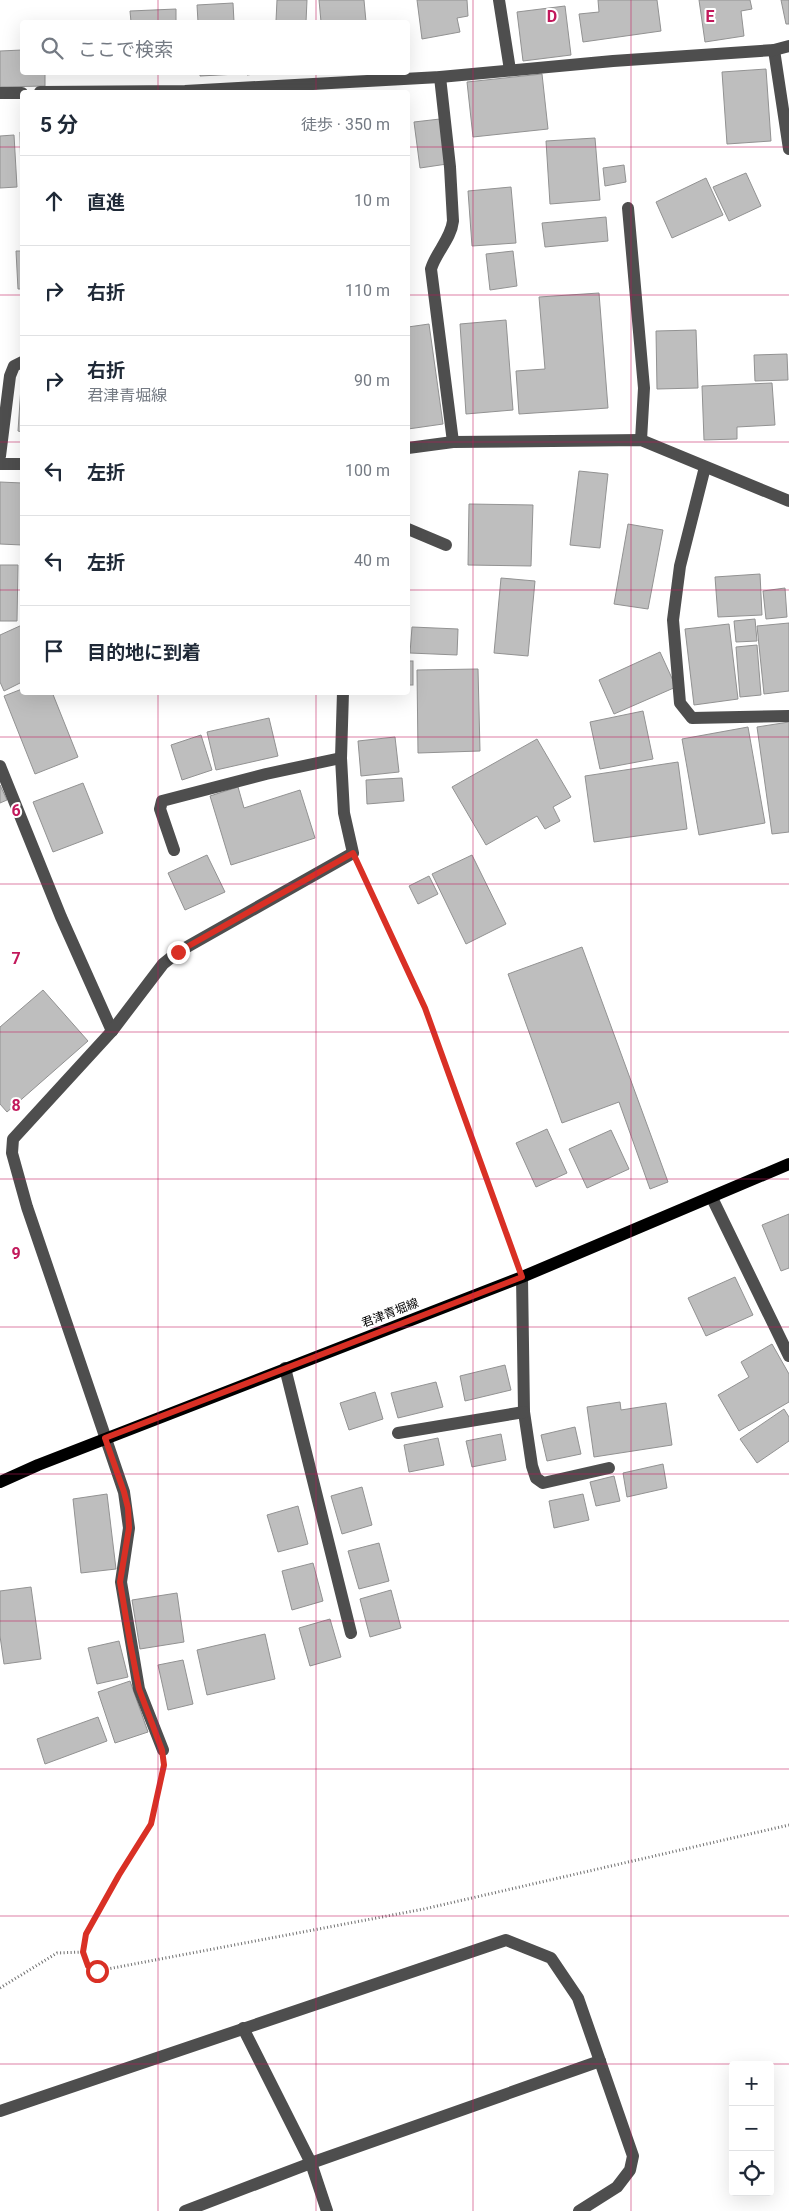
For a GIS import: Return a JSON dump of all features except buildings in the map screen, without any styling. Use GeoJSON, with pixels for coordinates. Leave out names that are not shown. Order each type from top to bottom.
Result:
{"type":"FeatureCollection","features":[{"type":"Feature","properties":{"kind":"main road","name":"君津青堀線"},"geometry":{"type":"LineString","coordinates":[[0,1482],[105,1438],[522,1277],[789,1164]]}},
{"type":"Feature","properties":{"kind":"street"},"geometry":{"type":"LineString","coordinates":[[499,0],[510,70]]}},
{"type":"Feature","properties":{"kind":"street"},"geometry":{"type":"LineString","coordinates":[[219,90],[440,77],[774,50],[789,46]]}},
{"type":"Feature","properties":{"kind":"street"},"geometry":{"type":"LineString","coordinates":[[774,50],[789,149]]}},
{"type":"Feature","properties":{"kind":"street"},"geometry":{"type":"LineString","coordinates":[[440,77],[450,167],[453,221],[452,228],[431,269],[453,442]]}},
{"type":"Feature","properties":{"kind":"street"},"geometry":{"type":"LineString","coordinates":[[0,93],[20,93]]}},
{"type":"Feature","properties":{"kind":"street"},"geometry":{"type":"LineString","coordinates":[[628,208],[644,388],[641,440]]}},
{"type":"Feature","properties":{"kind":"street"},"geometry":{"type":"LineString","coordinates":[[0,456],[10,376],[14,366],[20,363]]}},
{"type":"Feature","properties":{"kind":"street"},"geometry":{"type":"LineString","coordinates":[[410,448],[453,442],[641,440],[789,501]]}},
{"type":"Feature","properties":{"kind":"street"},"geometry":{"type":"LineString","coordinates":[[0,464],[20,464]]}},
{"type":"Feature","properties":{"kind":"street"},"geometry":{"type":"LineString","coordinates":[[705,466],[680,566],[673,620],[680,703],[692,718],[789,716]]}},
{"type":"Feature","properties":{"kind":"street"},"geometry":{"type":"LineString","coordinates":[[410,530],[446,545]]}},
{"type":"Feature","properties":{"kind":"street"},"geometry":{"type":"LineString","coordinates":[[162,1750],[139,1689],[120,1582],[129,1528],[128,1508],[30,1216],[12,1154],[13,1138],[112,1031],[153,976],[178,952],[353,853],[344,813],[340,758],[343,695]]}},
{"type":"Feature","properties":{"kind":"street"},"geometry":{"type":"LineString","coordinates":[[174,850],[160,808],[162,801],[266,774],[340,758]]}},
{"type":"Feature","properties":{"kind":"street"},"geometry":{"type":"LineString","coordinates":[[0,766],[61,917],[112,1031]]}},
{"type":"Feature","properties":{"kind":"street"},"geometry":{"type":"LineString","coordinates":[[712,1198],[789,1356]]}},
{"type":"Feature","properties":{"kind":"street"},"geometry":{"type":"LineString","coordinates":[[522,1277],[524,1412],[532,1466],[536,1478],[543,1483],[609,1468]]}},
{"type":"Feature","properties":{"kind":"street"},"geometry":{"type":"LineString","coordinates":[[285,1368],[351,1633]]}},
{"type":"Feature","properties":{"kind":"street"},"geometry":{"type":"LineString","coordinates":[[398,1433],[524,1412]]}},
{"type":"Feature","properties":{"kind":"street"},"geometry":{"type":"LineString","coordinates":[[0,2111],[506,1940],[551,1958],[578,1998],[633,2156],[630,2170],[617,2186],[579,2211]]}},
{"type":"Feature","properties":{"kind":"street"},"geometry":{"type":"LineString","coordinates":[[243,2028],[311,2164],[327,2211]]}},
{"type":"Feature","properties":{"kind":"street"},"geometry":{"type":"LineString","coordinates":[[185,2211],[600,2060]]}},
{"type":"Feature","properties":{"kind":"path"},"geometry":{"type":"LineString","coordinates":[[353,853],[425,1008],[522,1277]]}},
{"type":"Feature","properties":{"kind":"path"},"geometry":{"type":"LineString","coordinates":[[162,1750],[164,1765],[151,1824],[119,1875],[86,1934],[83,1952],[88,1966],[97,1971],[424,1909],[789,1825]]}},
{"type":"Feature","properties":{"kind":"path"},"geometry":{"type":"LineString","coordinates":[[0,1988],[57,1953],[83,1952]]}},
{"type":"Feature","properties":{"kind":"route"},"geometry":{"type":"LineString","coordinates":[[97,1971],[88,1966],[83,1952],[86,1934],[119,1875],[151,1824],[164,1765],[162,1750],[139,1689],[130,1642],[120,1582],[129,1528],[128,1508],[105,1438],[522,1277],[425,1008],[353,853],[178,952]]}}]}
